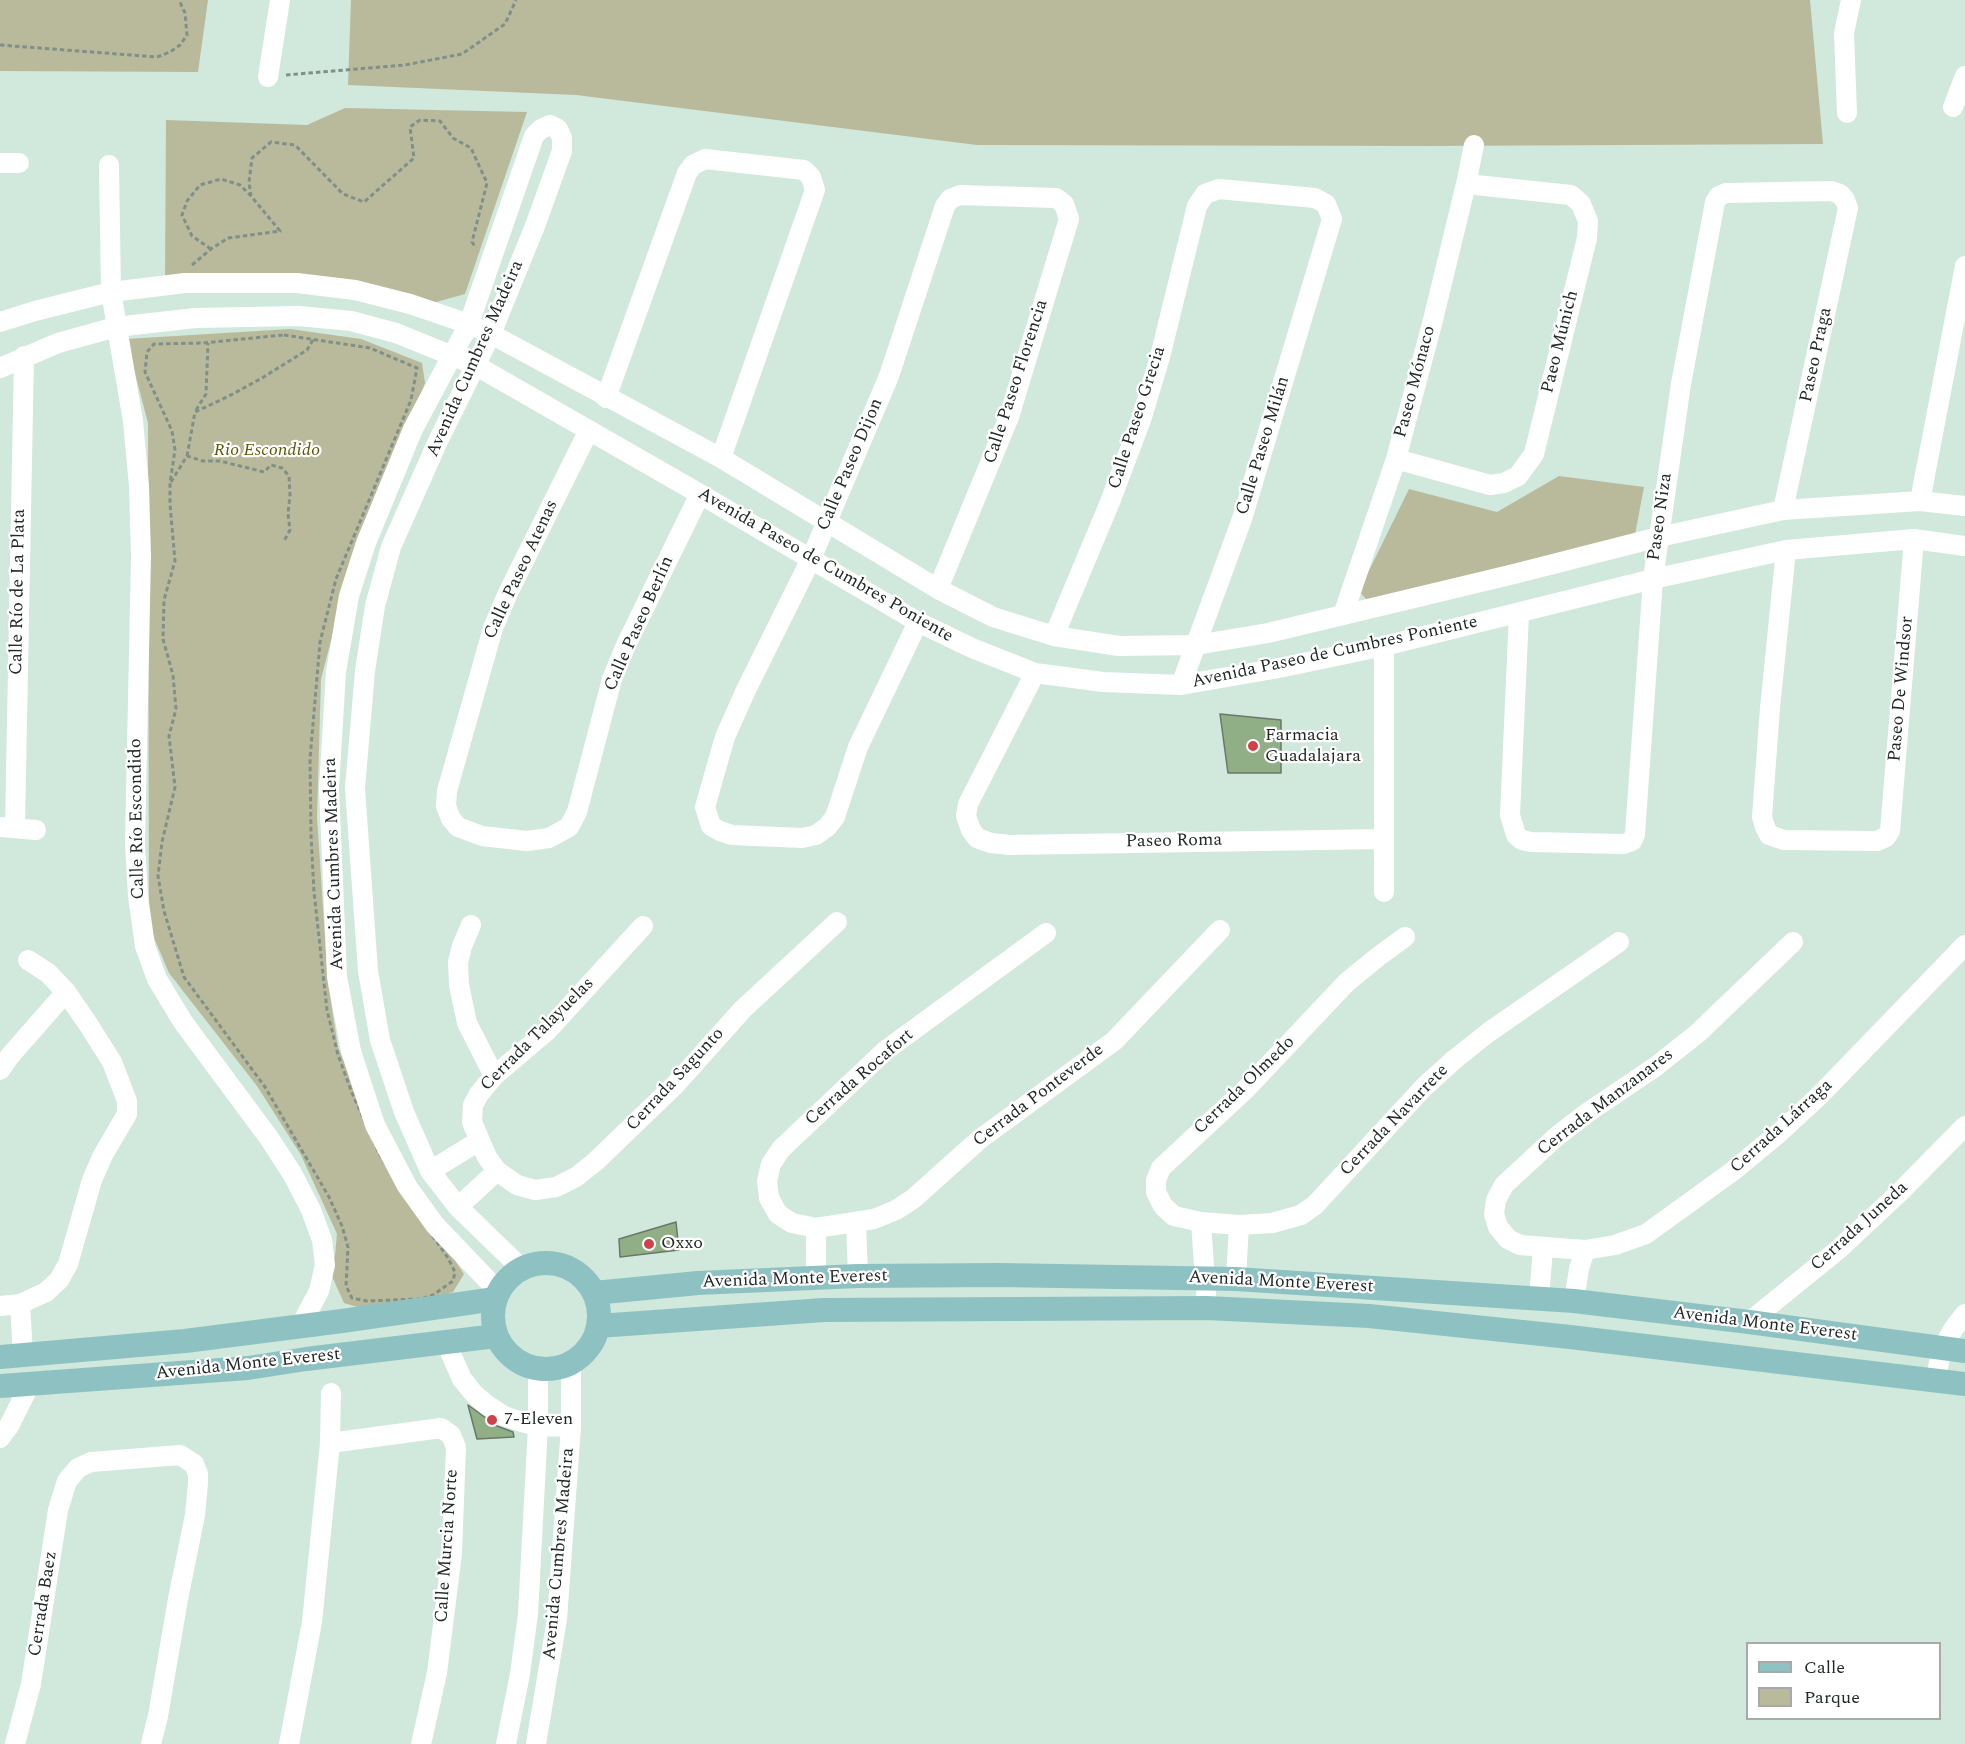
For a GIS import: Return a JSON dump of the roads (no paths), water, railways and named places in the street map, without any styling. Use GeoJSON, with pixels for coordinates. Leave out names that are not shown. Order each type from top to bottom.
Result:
{"type":"FeatureCollection","features":[{"type":"Feature","properties":{"kind":"main road"},"geometry":{"type":"LineString","coordinates":[[541,1262],[563,1265],[581,1276],[594,1293],[599,1309],[598,1326],[589,1348],[571,1363],[555,1369],[538,1369],[520,1363],[506,1352],[496,1336],[492,1318],[496,1295],[521,1268],[541,1262]]}},
{"type":"Feature","properties":{"kind":"main road","name":"Avenida Monte Everest"},"geometry":{"type":"LineString","coordinates":[[594,1293],[698,1283],[858,1276],[999,1275],[1236,1279],[1574,1301],[1953,1350]]}},
{"type":"Feature","properties":{"kind":"main road"},"geometry":{"type":"LineString","coordinates":[[997,1308],[999,1275]]}},
{"type":"Feature","properties":{"kind":"main road"},"geometry":{"type":"LineString","coordinates":[[1369,1316],[1374,1287]]}},
{"type":"Feature","properties":{"kind":"main road","name":"Avenida Monte Everest"},"geometry":{"type":"LineString","coordinates":[[12,1356],[185,1341],[300,1327],[496,1295]]}},
{"type":"Feature","properties":{"kind":"main road","name":"Avenida Monte Everest"},"geometry":{"type":"LineString","coordinates":[[598,1326],[824,1310],[1207,1308],[1369,1316],[1581,1338],[1965,1384]]}},
{"type":"Feature","properties":{"kind":"main road","name":"Avenida Monte Everest"},"geometry":{"type":"LineString","coordinates":[[0,1386],[248,1368],[496,1336]]}},
{"type":"Feature","properties":{"kind":"street"},"geometry":{"type":"LineString","coordinates":[[268,77],[280,0]]}},
{"type":"Feature","properties":{"kind":"street"},"geometry":{"type":"LineString","coordinates":[[1847,113],[1844,33],[1851,0]]}},
{"type":"Feature","properties":{"kind":"street"},"geometry":{"type":"LineString","coordinates":[[1953,107],[1965,76]]}},
{"type":"Feature","properties":{"kind":"street","name":"Avenida Cumbres Madeira"},"geometry":{"type":"LineString","coordinates":[[496,1295],[435,1225],[408,1186],[375,1125],[349,1040],[337,976],[328,788],[336,672],[349,596],[366,543],[413,429],[469,324],[534,136],[541,129],[550,125],[558,129],[562,138],[562,152],[491,334],[438,441],[391,547],[375,606],[367,660],[355,788],[368,971],[380,1040],[404,1112],[430,1171],[458,1208],[521,1268]]}},
{"type":"Feature","properties":{"kind":"street","name":"Paseo Mónaco"},"geometry":{"type":"LineString","coordinates":[[1343,615],[1396,459],[1433,320],[1466,184],[1473,145]]}},
{"type":"Feature","properties":{"kind":"street"},"geometry":{"type":"LineString","coordinates":[[606,398],[687,173],[693,165],[705,159],[804,170],[811,177],[814,190],[722,458]]}},
{"type":"Feature","properties":{"kind":"street","name":"Calle Río Escondido"},"geometry":{"type":"LineString","coordinates":[[109,165],[111,292],[133,421],[139,486],[141,556],[135,844],[138,896],[145,946],[157,979],[183,1022],[269,1138],[311,1210],[322,1240],[324,1265],[319,1292],[300,1327]]}},
{"type":"Feature","properties":{"kind":"street","name":"Paeo Múnich"},"geometry":{"type":"LineString","coordinates":[[1396,459],[1490,485],[1504,483],[1518,476],[1534,454],[1587,238],[1588,221],[1581,204],[1571,195],[1466,184]]}},
{"type":"Feature","properties":{"kind":"street","name":"Calle Paseo Grecia"},"geometry":{"type":"LineString","coordinates":[[1054,636],[1110,502],[1141,420],[1160,357],[1197,206],[1205,194],[1219,189],[1315,198],[1326,204]]}},
{"type":"Feature","properties":{"kind":"street","name":"Paseo Niza"},"geometry":{"type":"LineString","coordinates":[[1519,613],[1510,815],[1516,835],[1522,840],[1531,842],[1624,844],[1632,841],[1635,834],[1653,579],[1681,384],[1715,202],[1719,196],[1726,193],[1830,191],[1840,194],[1845,200]]}},
{"type":"Feature","properties":{"kind":"street","name":"Calle Paseo Dijon"},"geometry":{"type":"LineString","coordinates":[[918,622],[858,747],[835,817],[827,827],[816,835],[802,838],[732,835],[711,826],[705,807],[725,737],[811,559],[889,376],[945,206],[950,199],[960,195],[1056,198],[1064,204]]}},
{"type":"Feature","properties":{"kind":"street","name":"Paseo Praga"},"geometry":{"type":"LineString","coordinates":[[1783,510],[1848,208],[1845,200]]}},
{"type":"Feature","properties":{"kind":"street","name":"Calle Paseo Florencia"},"geometry":{"type":"LineString","coordinates":[[938,590],[1009,417],[1069,219],[1064,204]]}},
{"type":"Feature","properties":{"kind":"street","name":"Calle Paseo Milán"},"geometry":{"type":"LineString","coordinates":[[1181,685],[1242,519],[1268,438],[1332,219],[1326,204]]}},
{"type":"Feature","properties":{"kind":"street"},"geometry":{"type":"LineString","coordinates":[[1920,501],[1965,266]]}},
{"type":"Feature","properties":{"kind":"street","name":"Avenida Paseo de Cumbres Poniente"},"geometry":{"type":"LineString","coordinates":[[0,322],[111,292],[185,283],[297,283],[355,290],[410,304],[491,334],[606,398],[722,458],[938,590],[993,617],[1054,636],[1119,646],[1196,645],[1268,633],[1659,537],[1783,510],[1920,501],[1965,506]]}},
{"type":"Feature","properties":{"kind":"street","name":"Avenida Paseo de Cumbres Poniente"},"geometry":{"type":"LineString","coordinates":[[0,368],[57,343],[116,327],[195,318],[299,316],[351,321],[396,333],[475,365],[918,622],[972,648],[1035,673],[1103,682],[1181,685],[1279,668],[1384,646],[1653,579],[1786,550],[1914,539],[1965,546]]}},
{"type":"Feature","properties":{"kind":"street","name":"Calle Río de La Plata"},"geometry":{"type":"LineString","coordinates":[[8,827],[24,356]]}},
{"type":"Feature","properties":{"kind":"street","name":"Calle Paseo Atenas"},"geometry":{"type":"LineString","coordinates":[[569,827],[549,838],[527,841],[505,840],[458,827],[451,819],[446,806],[447,791],[493,628],[589,430]]}},
{"type":"Feature","properties":{"kind":"street","name":"Calle Paseo Berlín"},"geometry":{"type":"LineString","coordinates":[[569,827],[577,812],[612,679],[626,645],[700,494]]}},
{"type":"Feature","properties":{"kind":"street","name":"Paseo De Windsor"},"geometry":{"type":"LineString","coordinates":[[1786,550],[1777,628],[1762,817],[1769,835],[1784,840],[1877,841],[1886,837],[1890,831],[1914,539]]}},
{"type":"Feature","properties":{"kind":"street"},"geometry":{"type":"LineString","coordinates":[[1384,646],[1384,892]]}},
{"type":"Feature","properties":{"kind":"street","name":"Paseo Roma"},"geometry":{"type":"LineString","coordinates":[[1035,673],[968,804],[966,816],[970,830],[977,838],[991,843],[1010,845],[1383,839]]}},
{"type":"Feature","properties":{"kind":"street"},"geometry":{"type":"LineString","coordinates":[[328,788],[355,788]]}},
{"type":"Feature","properties":{"kind":"street"},"geometry":{"type":"LineString","coordinates":[[8,827],[36,830]]}},
{"type":"Feature","properties":{"kind":"street"},"geometry":{"type":"LineString","coordinates":[[334,913],[363,910]]}},
{"type":"Feature","properties":{"kind":"street","name":"Cerrada Sagunto"},"geometry":{"type":"LineString","coordinates":[[488,1156],[517,1185],[535,1190],[556,1187],[576,1177],[614,1145],[675,1085],[743,1009],[837,922]]}},
{"type":"Feature","properties":{"kind":"street"},"geometry":{"type":"LineString","coordinates":[[471,925],[458,962],[459,985],[467,1023],[478,1049],[494,1076]]}},
{"type":"Feature","properties":{"kind":"street","name":"Cerrada Talayuelas"},"geometry":{"type":"LineString","coordinates":[[488,1156],[472,1122],[473,1105],[479,1094],[494,1076],[563,1014],[643,926]]}},
{"type":"Feature","properties":{"kind":"street","name":"Cerrada Ponteverde"},"geometry":{"type":"LineString","coordinates":[[825,1226],[874,1219],[896,1210],[913,1199],[980,1139],[1114,1041],[1220,930]]}},
{"type":"Feature","properties":{"kind":"street","name":"Cerrada Rocafort"},"geometry":{"type":"LineString","coordinates":[[825,1226],[792,1223],[778,1214],[769,1198],[767,1181],[771,1164],[781,1149],[886,1050],[1046,933]]}},
{"type":"Feature","properties":{"kind":"street","name":"Cerrada Olmedo"},"geometry":{"type":"LineString","coordinates":[[1220,1224],[1174,1216],[1163,1206],[1156,1192],[1156,1180],[1161,1168],[1246,1089],[1347,982],[1405,938]]}},
{"type":"Feature","properties":{"kind":"street","name":"Cerrada Navarrete"},"geometry":{"type":"LineString","coordinates":[[1220,1224],[1285,1220],[1301,1215],[1315,1204],[1424,1087],[1455,1059],[1619,942]]}},
{"type":"Feature","properties":{"kind":"street","name":"Cerrada Manzanares"},"geometry":{"type":"LineString","coordinates":[[1553,1248],[1520,1245],[1508,1239],[1498,1227],[1494,1214],[1496,1200],[1504,1185],[1556,1137],[1655,1067],[1698,1033],[1793,942]]}},
{"type":"Feature","properties":{"kind":"street","name":"Cerrada Lárraga"},"geometry":{"type":"LineString","coordinates":[[1553,1248],[1584,1250],[1615,1245],[1646,1234],[1733,1171],[1820,1095],[1965,945]]}},
{"type":"Feature","properties":{"kind":"street"},"geometry":{"type":"LineString","coordinates":[[0,1306],[20,1304],[46,1292],[59,1280],[68,1264],[92,1180],[103,1155],[127,1114],[127,1101],[112,1062],[66,992],[48,973],[28,960]]}},
{"type":"Feature","properties":{"kind":"street"},"geometry":{"type":"LineString","coordinates":[[0,1070],[66,992]]}},
{"type":"Feature","properties":{"kind":"street","name":"Cerrada Juneda"},"geometry":{"type":"LineString","coordinates":[[1749,1322],[1839,1249],[1899,1193],[1965,1126]]}},
{"type":"Feature","properties":{"kind":"street"},"geometry":{"type":"LineString","coordinates":[[430,1171],[488,1156]]}},
{"type":"Feature","properties":{"kind":"street"},"geometry":{"type":"LineString","coordinates":[[458,1208],[488,1156]]}},
{"type":"Feature","properties":{"kind":"street"},"geometry":{"type":"LineString","coordinates":[[856,1222],[858,1276]]}},
{"type":"Feature","properties":{"kind":"street"},"geometry":{"type":"LineString","coordinates":[[1207,1308],[1205,1279],[1220,1224]]}},
{"type":"Feature","properties":{"kind":"street"},"geometry":{"type":"LineString","coordinates":[[1220,1224],[1236,1279]]}},
{"type":"Feature","properties":{"kind":"street"},"geometry":{"type":"LineString","coordinates":[[816,1277],[825,1226]]}},
{"type":"Feature","properties":{"kind":"street"},"geometry":{"type":"LineString","coordinates":[[1539,1298],[1553,1248]]}},
{"type":"Feature","properties":{"kind":"street"},"geometry":{"type":"LineString","coordinates":[[1574,1301],[1584,1250]]}},
{"type":"Feature","properties":{"kind":"street"},"geometry":{"type":"LineString","coordinates":[[12,1356],[20,1304]]}},
{"type":"Feature","properties":{"kind":"street"},"geometry":{"type":"LineString","coordinates":[[1935,1381],[1953,1350],[1954,1328],[1965,1314]]}},
{"type":"Feature","properties":{"kind":"street"},"geometry":{"type":"LineString","coordinates":[[446,1343],[462,1380],[474,1395],[504,1416],[538,1426],[572,1427]]}},
{"type":"Feature","properties":{"kind":"street","name":"Avenida Cumbres Madeira"},"geometry":{"type":"LineString","coordinates":[[536,1744],[557,1619],[572,1427],[571,1363]]}},
{"type":"Feature","properties":{"kind":"street","name":"Avenida Cumbres Madeira"},"geometry":{"type":"LineString","coordinates":[[506,1744],[528,1614],[538,1426],[538,1369]]}},
{"type":"Feature","properties":{"kind":"street"},"geometry":{"type":"LineString","coordinates":[[0,1438],[9,1426],[30,1384]]}},
{"type":"Feature","properties":{"kind":"street"},"geometry":{"type":"LineString","coordinates":[[289,1744],[312,1622],[330,1443],[331,1393]]}},
{"type":"Feature","properties":{"kind":"street","name":"Calle Murcia Norte"},"geometry":{"type":"LineString","coordinates":[[330,1443],[441,1428],[451,1435],[456,1447],[452,1553],[437,1672],[421,1744]]}},
{"type":"Feature","properties":{"kind":"street","name":"Cerrada Baez"},"geometry":{"type":"LineString","coordinates":[[15,1744],[31,1684],[58,1510],[66,1481],[78,1468],[91,1462],[180,1455],[194,1464],[198,1474],[195,1515],[151,1744]]}},
{"type":"Feature","properties":{"kind":"place","name":"Farmacia Guadalajara"},"geometry":{"type":"Point","coordinates":[1253,746]}},
{"type":"Feature","properties":{"kind":"place","name":"Oxxo"},"geometry":{"type":"Point","coordinates":[649,1244]}},
{"type":"Feature","properties":{"kind":"place","name":"7-Eleven"},"geometry":{"type":"Point","coordinates":[492,1420]}},
{"type":"Feature","properties":{"kind":"park label","name":"Rio Escondido"},"geometry":{"type":"Point","coordinates":[267,451]}}]}
